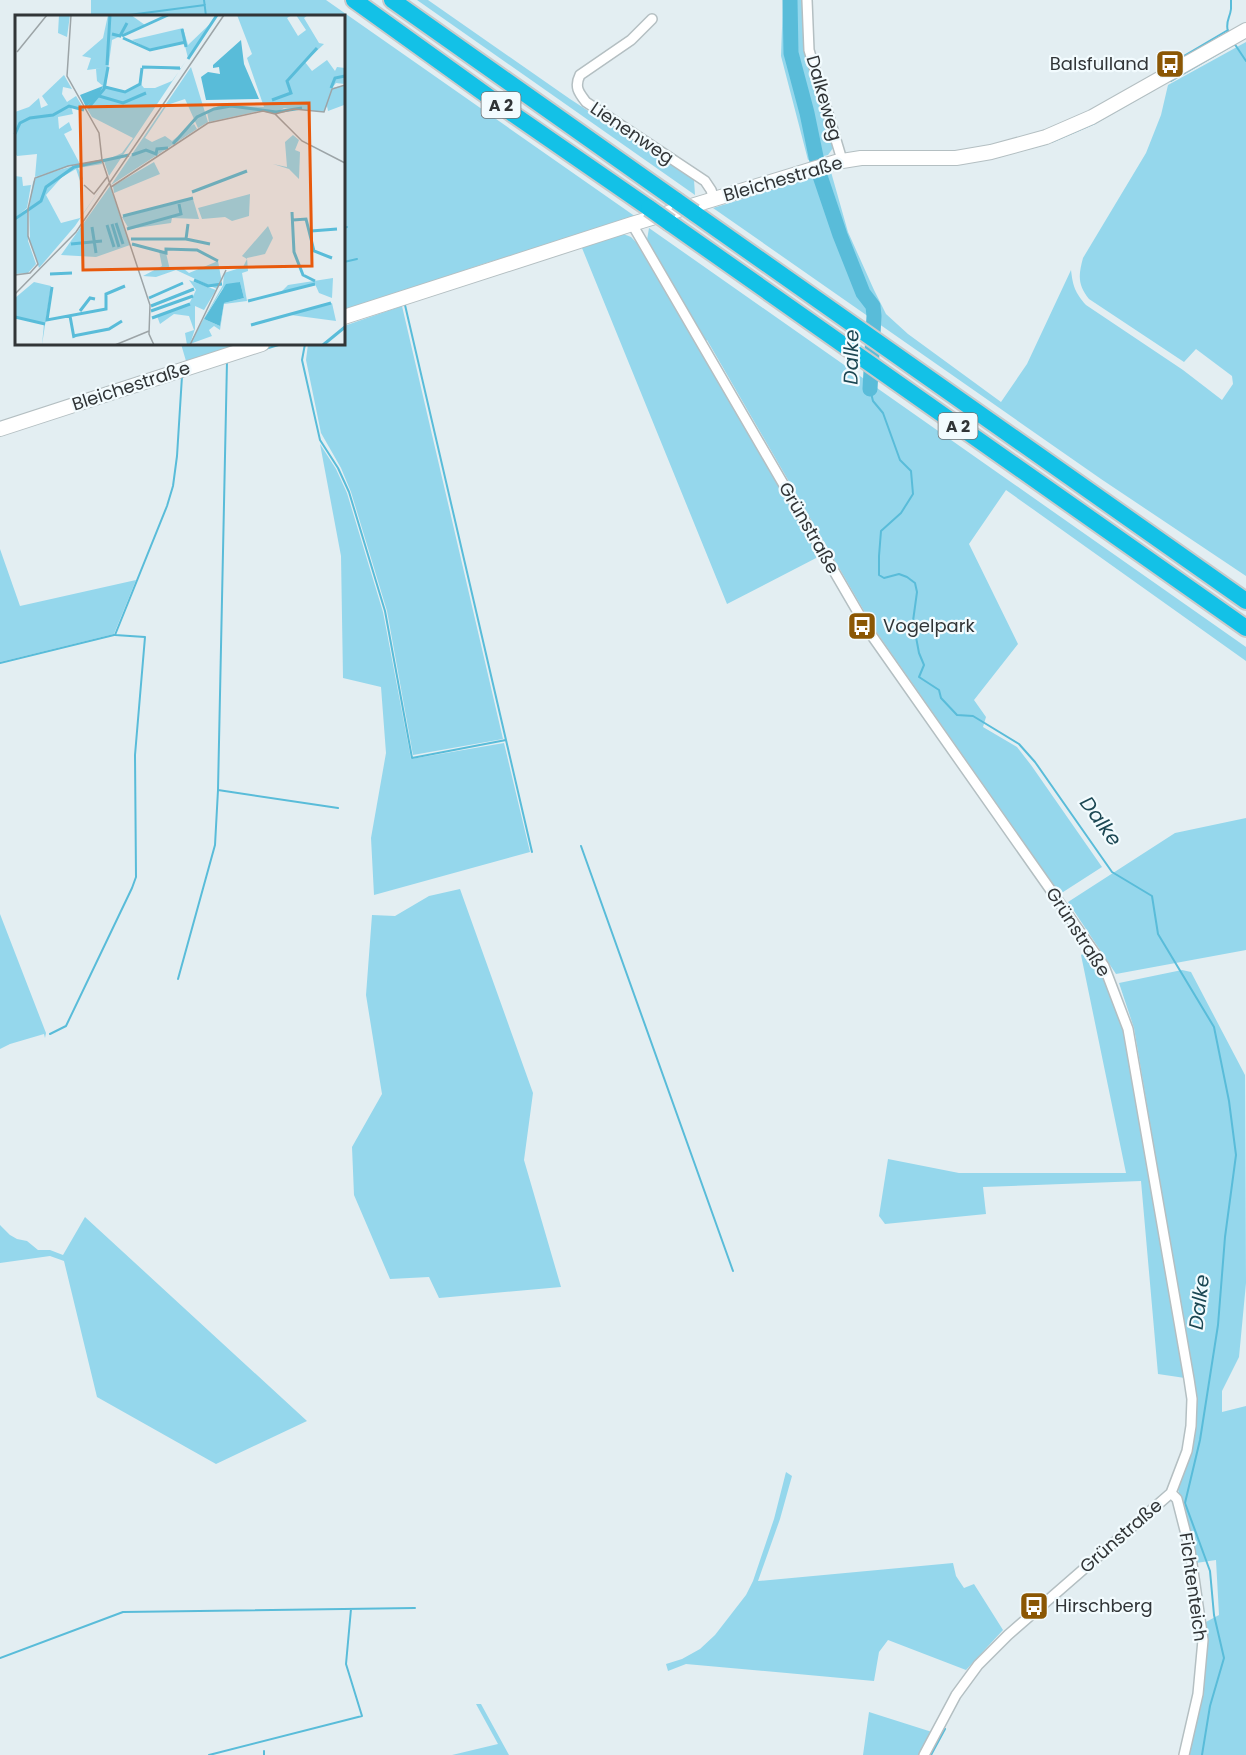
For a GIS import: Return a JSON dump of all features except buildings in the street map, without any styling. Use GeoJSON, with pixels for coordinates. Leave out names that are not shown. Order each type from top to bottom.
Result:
{"type":"FeatureCollection","features":[{"type":"Feature","properties":{"kind":"highway","name":"A 2"},"geometry":{"type":"LineString","coordinates":[[354,0],[1246,628]]}},
{"type":"Feature","properties":{"kind":"highway","name":"A 2"},"geometry":{"type":"LineString","coordinates":[[392,0],[1246,601]]}},
{"type":"Feature","properties":{"kind":"street","name":"Dalkeweg"},"geometry":{"type":"LineString","coordinates":[[807,0],[809,50],[839,161]]}},
{"type":"Feature","properties":{"kind":"street","name":"Lienenweg"},"geometry":{"type":"LineString","coordinates":[[652,19],[631,40],[580,75],[577,81],[577,91],[586,102],[705,181],[714,199]]}},
{"type":"Feature","properties":{"kind":"street","name":"Bleichestraße"},"geometry":{"type":"LineString","coordinates":[[345,317],[632,224],[839,161],[861,158],[956,158],[991,152],[1046,137],[1092,117],[1246,30]]}},
{"type":"Feature","properties":{"kind":"street","name":"Grünstraße"},"geometry":{"type":"LineString","coordinates":[[632,224],[870,633],[1104,966],[1128,1029],[1192,1400],[1187,1451],[1171,1493],[1008,1635],[978,1665],[956,1695],[924,1755]]}},
{"type":"Feature","properties":{"kind":"street","name":"Bleichestraße"},"geometry":{"type":"LineString","coordinates":[[0,429],[259,345]]}},
{"type":"Feature","properties":{"kind":"street","name":"Fichtenteich"},"geometry":{"type":"LineString","coordinates":[[1171,1493],[1177,1499],[1190,1550],[1203,1640],[1198,1694],[1184,1755]]}},
{"type":"Feature","properties":{"kind":"shaded area"},"geometry":{"type":"Polygon","coordinates":[[[91,0],[326,0],[636,217],[483,264],[345,311],[345,15],[91,15],[91,0]]]}},
{"type":"Feature","properties":{"kind":"shaded area"},"geometry":{"type":"Polygon","coordinates":[[[417,0],[428,0],[570,99],[694,180],[695,195],[417,0]]]}},
{"type":"Feature","properties":{"kind":"shaded area"},"geometry":{"type":"Polygon","coordinates":[[[783,0],[803,0],[805,51],[833,148],[828,155],[808,160],[781,56],[783,0]]]}},
{"type":"Feature","properties":{"kind":"shaded area"},"geometry":{"type":"Polygon","coordinates":[[[1246,42],[1246,576],[1101,479],[713,208],[831,172],[848,232],[886,314],[908,334],[1001,402],[1027,364],[1071,270],[1075,289],[1086,305],[1183,370],[1222,400],[1233,384],[1232,376],[1196,349],[1184,362],[1089,299],[1081,285],[1080,270],[1083,258],[1146,153],[1161,115],[1168,85],[1246,42]]]}},
{"type":"Feature","properties":{"kind":"shaded area"},"geometry":{"type":"Polygon","coordinates":[[[649,228],[1246,647],[1246,661],[1006,490],[969,544],[1018,644],[974,700],[986,717],[983,727],[1017,747],[1102,867],[1060,894],[875,630],[647,240],[649,228]]]}},
{"type":"Feature","properties":{"kind":"shaded area"},"geometry":{"type":"Polygon","coordinates":[[[621,233],[636,242],[820,556],[727,604],[582,248],[621,233]]]}},
{"type":"Feature","properties":{"kind":"shaded area"},"geometry":{"type":"Polygon","coordinates":[[[402,306],[503,739],[413,755],[387,611],[351,492],[341,468],[321,433],[306,360],[308,345],[345,345],[345,326],[402,306]]]}},
{"type":"Feature","properties":{"kind":"shaded area"},"geometry":{"type":"Polygon","coordinates":[[[181,345],[238,345],[186,361],[181,345]]]}},
{"type":"Feature","properties":{"kind":"shaded area"},"geometry":{"type":"Polygon","coordinates":[[[320,444],[336,469],[347,493],[383,612],[411,759],[504,743],[530,852],[374,895],[371,838],[386,753],[381,687],[343,678],[341,556],[320,444]]]}},
{"type":"Feature","properties":{"kind":"shaded area"},"geometry":{"type":"Polygon","coordinates":[[[0,549],[20,606],[136,580],[114,634],[0,662],[0,549]]]}},
{"type":"Feature","properties":{"kind":"shaded area"},"geometry":{"type":"Polygon","coordinates":[[[1246,818],[1246,950],[1116,974],[1068,902],[1175,833],[1246,818]]]}},
{"type":"Feature","properties":{"kind":"shaded area"},"geometry":{"type":"Polygon","coordinates":[[[460,889],[533,1093],[524,1160],[561,1287],[439,1298],[429,1277],[390,1279],[354,1195],[352,1147],[382,1094],[366,995],[372,915],[395,916],[429,896],[460,889]]]}},
{"type":"Feature","properties":{"kind":"shaded area"},"geometry":{"type":"Polygon","coordinates":[[[0,914],[46,1033],[45,1038],[44,1034],[0,1049],[0,914]]]}},
{"type":"Feature","properties":{"kind":"shaded area"},"geometry":{"type":"Polygon","coordinates":[[[1088,950],[1112,999],[1123,1030],[1185,1378],[1158,1374],[1141,1181],[983,1187],[986,1214],[885,1224],[879,1216],[888,1159],[959,1173],[1126,1173],[1081,955],[1088,950]]]}},
{"type":"Feature","properties":{"kind":"shaded area"},"geometry":{"type":"Polygon","coordinates":[[[1182,970],[1191,972],[1245,1075],[1246,1283],[1239,1357],[1222,1391],[1222,1412],[1246,1406],[1246,1755],[1187,1755],[1203,1673],[1204,1623],[1219,1615],[1216,1560],[1196,1563],[1178,1489],[1192,1453],[1195,1426],[1193,1380],[1134,1028],[1119,983],[1182,970]]]}},
{"type":"Feature","properties":{"kind":"shaded area"},"geometry":{"type":"Polygon","coordinates":[[[85,1217],[307,1421],[216,1464],[97,1397],[64,1261],[50,1256],[0,1263],[0,1225],[10,1235],[27,1241],[38,1250],[50,1250],[63,1255],[85,1217]]]}},
{"type":"Feature","properties":{"kind":"shaded area"},"geometry":{"type":"Polygon","coordinates":[[[786,1472],[792,1476],[780,1519],[758,1581],[953,1563],[956,1576],[964,1588],[974,1584],[1003,1630],[966,1670],[888,1640],[879,1652],[874,1681],[686,1664],[668,1671],[666,1664],[682,1659],[700,1649],[715,1635],[746,1595],[774,1519],[786,1472]]]}},
{"type":"Feature","properties":{"kind":"shaded area"},"geometry":{"type":"Polygon","coordinates":[[[476,1704],[481,1704],[509,1755],[452,1755],[498,1744],[476,1704]]]}},
{"type":"Feature","properties":{"kind":"shaded area"},"geometry":{"type":"Polygon","coordinates":[[[869,1712],[932,1732],[920,1755],[863,1755],[869,1712]]]}},
{"type":"Feature","properties":{"kind":"waterway"},"geometry":{"type":"LineString","coordinates":[[204,0],[206,15]]}},
{"type":"Feature","properties":{"kind":"waterway","name":"Dalke"},"geometry":{"type":"LineString","coordinates":[[790,0],[791,53],[807,113],[820,176],[863,293],[873,306],[870,389]]}},
{"type":"Feature","properties":{"kind":"waterway"},"geometry":{"type":"LineString","coordinates":[[1228,32],[1231,0]]}},
{"type":"Feature","properties":{"kind":"waterway"},"geometry":{"type":"LineString","coordinates":[[129,15],[205,5]]}},
{"type":"Feature","properties":{"kind":"waterway"},"geometry":{"type":"LineString","coordinates":[[1177,60],[1228,30]]}},
{"type":"Feature","properties":{"kind":"waterway"},"geometry":{"type":"LineString","coordinates":[[1234,43],[1246,61]]}},
{"type":"Feature","properties":{"kind":"waterway"},"geometry":{"type":"LineString","coordinates":[[1171,81],[1235,44]]}},
{"type":"Feature","properties":{"kind":"waterway"},"geometry":{"type":"LineString","coordinates":[[1051,142],[1095,123],[1155,89]]}},
{"type":"Feature","properties":{"kind":"waterway"},"geometry":{"type":"LineString","coordinates":[[993,158],[1045,144]]}},
{"type":"Feature","properties":{"kind":"waterway"},"geometry":{"type":"LineString","coordinates":[[906,165],[949,165]]}},
{"type":"Feature","properties":{"kind":"waterway"},"geometry":{"type":"LineString","coordinates":[[345,262],[357,259]]}},
{"type":"Feature","properties":{"kind":"waterway"},"geometry":{"type":"LineString","coordinates":[[405,305],[532,852]]}},
{"type":"Feature","properties":{"kind":"waterway"},"geometry":{"type":"LineString","coordinates":[[265,349],[279,345]]}},
{"type":"Feature","properties":{"kind":"waterway"},"geometry":{"type":"LineString","coordinates":[[305,345],[302,360],[320,440],[338,468],[349,492],[385,611],[412,758],[506,740]]}},
{"type":"Feature","properties":{"kind":"waterway"},"geometry":{"type":"LineString","coordinates":[[218,790],[227,361]]}},
{"type":"Feature","properties":{"kind":"waterway"},"geometry":{"type":"LineString","coordinates":[[50,1034],[66,1026],[136,877],[135,755],[145,637],[115,635],[173,486],[182,376]]}},
{"type":"Feature","properties":{"kind":"waterway","name":"Dalke"},"geometry":{"type":"LineString","coordinates":[[870,389],[873,401],[883,413],[900,460],[911,471],[913,494],[901,513],[881,531],[879,575],[884,578],[899,574],[915,583],[917,592],[913,621],[919,653],[924,665],[919,677],[939,690],[941,698],[957,715],[973,716],[1019,744],[1035,762],[1112,872],[1152,896],[1158,934],[1214,1027],[1229,1101],[1236,1155],[1225,1237],[1218,1325],[1200,1440],[1185,1503],[1210,1571],[1214,1615],[1224,1658],[1210,1706],[1202,1755]]}},
{"type":"Feature","properties":{"kind":"waterway"},"geometry":{"type":"LineString","coordinates":[[0,663],[114,635]]}},
{"type":"Feature","properties":{"kind":"waterway"},"geometry":{"type":"LineString","coordinates":[[178,979],[215,845],[218,790],[338,808]]}},
{"type":"Feature","properties":{"kind":"waterway"},"geometry":{"type":"LineString","coordinates":[[581,846],[733,1271]]}},
{"type":"Feature","properties":{"kind":"waterway"},"geometry":{"type":"LineString","coordinates":[[0,1658],[123,1612],[415,1608]]}},
{"type":"Feature","properties":{"kind":"waterway"},"geometry":{"type":"LineString","coordinates":[[209,1755],[362,1716],[346,1664],[351,1609]]}},
{"type":"Feature","properties":{"kind":"waterway"},"geometry":{"type":"LineString","coordinates":[[931,1755],[945,1729]]}},
{"type":"Feature","properties":{"kind":"place","name":"Balsfulland"},"geometry":{"type":"Point","coordinates":[1170,64]}},
{"type":"Feature","properties":{"kind":"place","name":"Vogelpark"},"geometry":{"type":"Point","coordinates":[862,626]}},
{"type":"Feature","properties":{"kind":"place","name":"Hirschberg"},"geometry":{"type":"Point","coordinates":[1034,1606]}}]}
